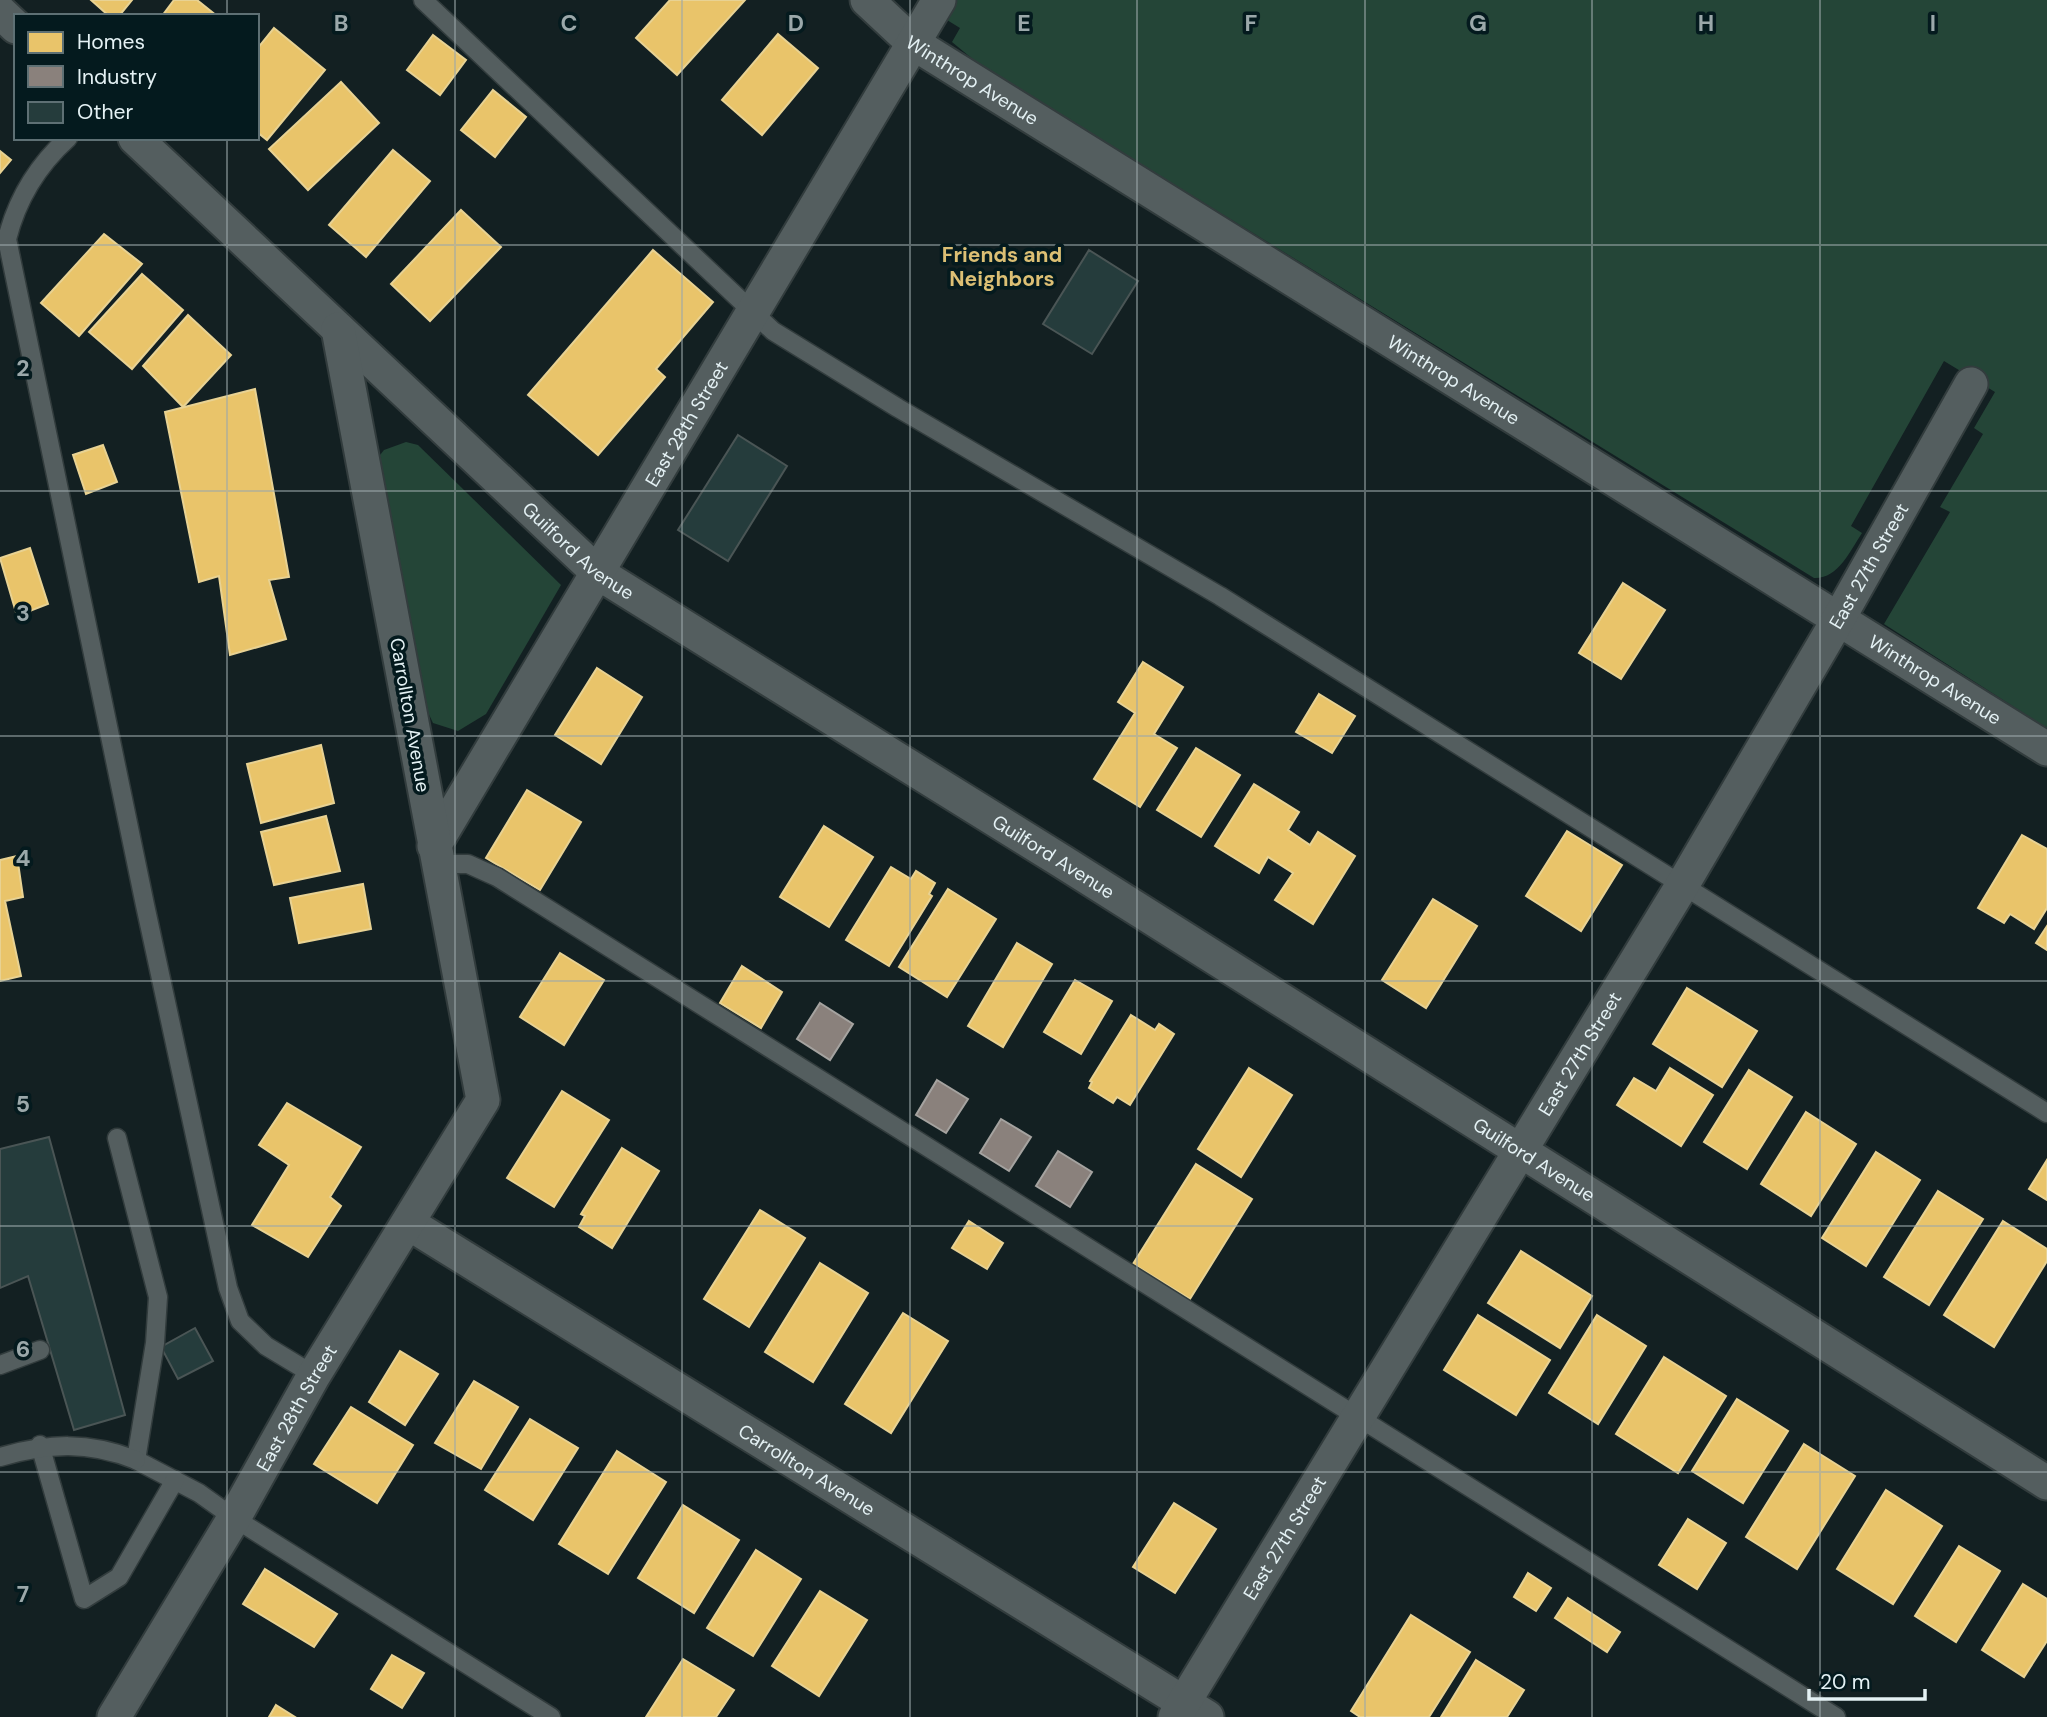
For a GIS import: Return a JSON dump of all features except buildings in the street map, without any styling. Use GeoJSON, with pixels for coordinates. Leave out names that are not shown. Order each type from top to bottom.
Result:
{"type":"FeatureCollection","features":[{"type":"Feature","properties":{"kind":"street","name":"Winthrop Avenue"},"geometry":{"type":"LineString","coordinates":[[867,0],[913,43],[2047,749]]}},
{"type":"Feature","properties":{"kind":"street","name":"East 28th Street"},"geometry":{"type":"LineString","coordinates":[[436,855],[598,573],[939,0]]}},
{"type":"Feature","properties":{"kind":"street"},"geometry":{"type":"LineString","coordinates":[[0,12],[14,25]]}},
{"type":"Feature","properties":{"kind":"street","name":"Guilford Avenue"},"geometry":{"type":"LineString","coordinates":[[137,140],[598,573],[2047,1483]]}},
{"type":"Feature","properties":{"kind":"street","name":"Carrollton Avenue"},"geometry":{"type":"LineString","coordinates":[[338,329],[483,1100]]}},
{"type":"Feature","properties":{"kind":"street","name":"East 27th Street"},"geometry":{"type":"LineString","coordinates":[[1189,1712],[1356,1417],[1683,884],[1839,618],[1971,384]]}},
{"type":"Feature","properties":{"kind":"street","name":"East 28th Street"},"geometry":{"type":"LineString","coordinates":[[114,1717],[234,1518],[314,1375],[483,1100]]}},
{"type":"Feature","properties":{"kind":"street","name":"Carrollton Avenue"},"geometry":{"type":"LineString","coordinates":[[408,1223],[1189,1712]]}},
{"type":"Feature","properties":{"kind":"lane"},"geometry":{"type":"LineString","coordinates":[[423,0],[773,331],[875,394],[1220,596],[2047,1113]]}},
{"type":"Feature","properties":{"kind":"lane"},"geometry":{"type":"LineString","coordinates":[[66,140],[29,183],[15,208],[7,239],[145,905],[228,1288],[240,1321],[266,1346],[314,1375]]}},
{"type":"Feature","properties":{"kind":"lane"},"geometry":{"type":"LineString","coordinates":[[436,855],[468,864],[497,877],[1836,1717]]}},
{"type":"Feature","properties":{"kind":"lane"},"geometry":{"type":"LineString","coordinates":[[117,1138],[158,1297],[155,1343],[136,1460]]}},
{"type":"Feature","properties":{"kind":"lane"},"geometry":{"type":"LineString","coordinates":[[0,1365],[40,1350]]}},
{"type":"Feature","properties":{"kind":"lane"},"geometry":{"type":"LineString","coordinates":[[40,1445],[84,1599],[118,1577],[175,1480]]}},
{"type":"Feature","properties":{"kind":"lane"},"geometry":{"type":"LineString","coordinates":[[0,1457],[40,1445],[107,1449],[136,1460],[175,1480],[551,1717]]}},
{"type":"Feature","properties":{"kind":"green space"},"geometry":{"type":"Polygon","coordinates":[[[953,0],[2047,0],[2047,728],[1884,624],[1950,512],[1940,507],[1983,434],[1974,428],[1995,392],[1944,361],[1851,526],[1862,533],[1837,569],[1830,574],[1814,578],[981,66],[952,42],[960,28],[947,20],[953,0]]]}},
{"type":"Feature","properties":{"kind":"green space"},"geometry":{"type":"Polygon","coordinates":[[[406,442],[418,445],[561,585],[486,714],[458,731],[433,723],[425,706],[376,460],[384,450],[406,442]]]}},
{"type":"Feature","properties":{"kind":"district","name":"Friends and Neighbors"},"geometry":{"type":"Point","coordinates":[1002,267]}}]}
